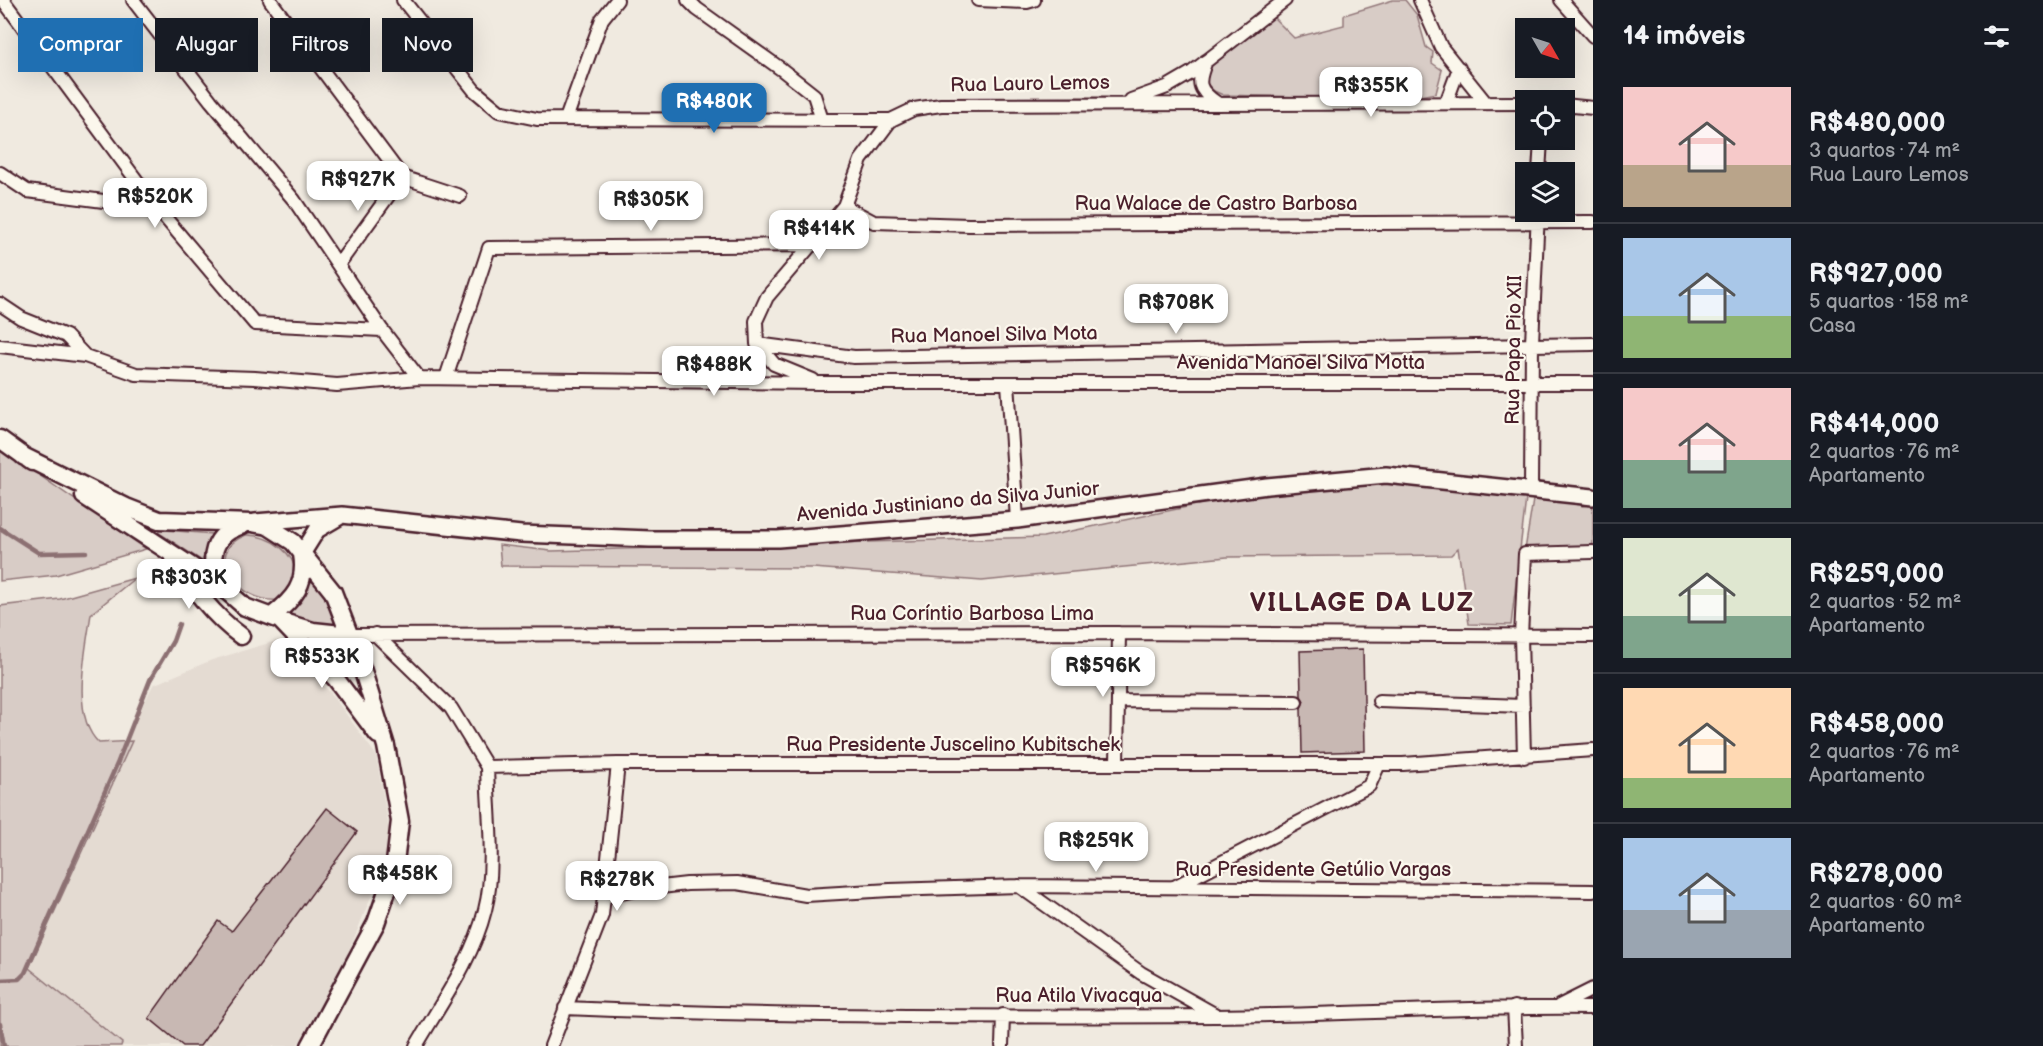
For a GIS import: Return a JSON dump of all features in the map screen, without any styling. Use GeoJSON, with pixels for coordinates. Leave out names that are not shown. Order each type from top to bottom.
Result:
{"type":"FeatureCollection","features":[{"type":"Feature","properties":{"kind":"main road"},"geometry":{"type":"LineString","coordinates":[[0,440],[220,585],[245,607],[313,631],[350,635]]}},
{"type":"Feature","properties":{"kind":"main road"},"geometry":{"type":"LineString","coordinates":[[23,456],[126,507],[159,520],[252,523],[268,526],[293,542],[333,592],[350,635],[386,746],[400,821],[394,871],[376,923],[310,1046]]}},
{"type":"Feature","properties":{"kind":"main road"},"geometry":{"type":"LineString","coordinates":[[220,585],[211,564],[215,549],[225,533],[252,523]]}},
{"type":"Feature","properties":{"kind":"main road"},"geometry":{"type":"LineString","coordinates":[[169,552],[195,591],[230,628],[242,636]]}},
{"type":"Feature","properties":{"kind":"main road"},"geometry":{"type":"LineString","coordinates":[[276,618],[298,591],[304,566],[302,554]]}},
{"type":"Feature","properties":{"kind":"main road"},"geometry":{"type":"LineString","coordinates":[[276,618],[336,679],[386,746]]}},
{"type":"Feature","properties":{"kind":"street"},"geometry":{"type":"LineString","coordinates":[[3,0],[157,208],[255,324],[381,330]]}},
{"type":"Feature","properties":{"kind":"street"},"geometry":{"type":"LineString","coordinates":[[133,0],[210,101],[294,200],[381,330],[419,378]]}},
{"type":"Feature","properties":{"kind":"street"},"geometry":{"type":"LineString","coordinates":[[270,0],[402,177],[460,196]]}},
{"type":"Feature","properties":{"kind":"street","name":"Rua Lauro Lemos"},"geometry":{"type":"LineString","coordinates":[[403,0],[474,90],[499,111],[537,119],[891,120],[914,109],[941,105],[1515,103]]}},
{"type":"Feature","properties":{"kind":"street"},"geometry":{"type":"LineString","coordinates":[[566,119],[602,19],[617,0]]}},
{"type":"Feature","properties":{"kind":"street"},"geometry":{"type":"LineString","coordinates":[[688,0],[814,95],[822,120]]}},
{"type":"Feature","properties":{"kind":"street"},"geometry":{"type":"LineString","coordinates":[[978,0],[1027,2],[1034,0]]}},
{"type":"Feature","properties":{"kind":"street"},"geometry":{"type":"LineString","coordinates":[[1123,103],[1167,87],[1191,73],[1208,57],[1285,0]]}},
{"type":"Feature","properties":{"kind":"street"},"geometry":{"type":"LineString","coordinates":[[1420,0],[1442,47],[1486,102]]}},
{"type":"Feature","properties":{"kind":"street"},"geometry":{"type":"LineString","coordinates":[[1562,0],[1593,36]]}},
{"type":"Feature","properties":{"kind":"street"},"geometry":{"type":"LineString","coordinates":[[1208,57],[1199,81],[1203,93],[1217,103]]}},
{"type":"Feature","properties":{"kind":"street"},"geometry":{"type":"LineString","coordinates":[[1446,103],[1458,68]]}},
{"type":"Feature","properties":{"kind":"street"},"geometry":{"type":"LineString","coordinates":[[1575,106],[1593,108]]}},
{"type":"Feature","properties":{"kind":"street"},"geometry":{"type":"LineString","coordinates":[[819,383],[774,364],[757,344],[756,321],[767,297],[844,206],[861,160],[891,120]]}},
{"type":"Feature","properties":{"kind":"street"},"geometry":{"type":"LineString","coordinates":[[0,173],[27,191],[157,208]]}},
{"type":"Feature","properties":{"kind":"street"},"geometry":{"type":"LineString","coordinates":[[338,265],[402,177]]}},
{"type":"Feature","properties":{"kind":"street","name":"Rua Walace de Castro Barbosa"},"geometry":{"type":"LineString","coordinates":[[844,206],[874,222],[969,225],[1515,217]]}},
{"type":"Feature","properties":{"kind":"street","name":"Rua Walace de Castro Barbosa"},"geometry":{"type":"LineString","coordinates":[[1575,220],[1593,222]]}},
{"type":"Feature","properties":{"kind":"street","name":"Rua Papa Pio XII"},"geometry":{"type":"LineString","coordinates":[[1531,489],[1532,343],[1537,222]]}},
{"type":"Feature","properties":{"kind":"street"},"geometry":{"type":"LineString","coordinates":[[446,378],[489,248],[813,245]]}},
{"type":"Feature","properties":{"kind":"street"},"geometry":{"type":"LineString","coordinates":[[0,304],[21,318],[66,336],[85,356]]}},
{"type":"Feature","properties":{"kind":"street","name":"Rua Manoel Silva Mota"},"geometry":{"type":"LineString","coordinates":[[757,344],[854,357],[1532,343],[1593,344]]}},
{"type":"Feature","properties":{"kind":"street"},"geometry":{"type":"LineString","coordinates":[[0,346],[85,356]]}},
{"type":"Feature","properties":{"kind":"street","name":"Avenida Manoel Silva Motta"},"geometry":{"type":"LineString","coordinates":[[85,356],[136,374],[255,378],[337,385],[419,378],[819,383],[1593,383]]}},
{"type":"Feature","properties":{"kind":"street"},"geometry":{"type":"LineString","coordinates":[[1008,383],[1017,520]]}},
{"type":"Feature","properties":{"kind":"street","name":"Avenida Justiniano da Silva Junior"},"geometry":{"type":"LineString","coordinates":[[252,523],[342,515],[521,534],[650,539],[778,539],[1017,520],[1267,486],[1386,475],[1593,496]]}},
{"type":"Feature","properties":{"kind":"street"},"geometry":{"type":"LineString","coordinates":[[302,554],[317,530],[342,515]]}},
{"type":"Feature","properties":{"kind":"street"},"geometry":{"type":"LineString","coordinates":[[1524,757],[1521,636],[1526,554],[1593,552]]}},
{"type":"Feature","properties":{"kind":"street"},"geometry":{"type":"LineString","coordinates":[[1117,764],[1119,633]]}},
{"type":"Feature","properties":{"kind":"street","name":"Rua Coríntio Barbosa Lima"},"geometry":{"type":"LineString","coordinates":[[350,635],[1119,633],[1593,636]]}},
{"type":"Feature","properties":{"kind":"street"},"geometry":{"type":"LineString","coordinates":[[375,634],[451,708],[487,767],[489,877],[485,910],[470,954],[416,1046]]}},
{"type":"Feature","properties":{"kind":"street"},"geometry":{"type":"LineString","coordinates":[[1118,701],[1296,702]]}},
{"type":"Feature","properties":{"kind":"street"},"geometry":{"type":"LineString","coordinates":[[1379,702],[1523,706]]}},
{"type":"Feature","properties":{"kind":"street","name":"Rua Presidente Juscelino Kubitschek"},"geometry":{"type":"LineString","coordinates":[[487,767],[618,764],[1379,764],[1524,757],[1593,750]]}},
{"type":"Feature","properties":{"kind":"street"},"geometry":{"type":"LineString","coordinates":[[551,1046],[602,915],[618,764]]}},
{"type":"Feature","properties":{"kind":"street"},"geometry":{"type":"LineString","coordinates":[[1170,889],[1369,786],[1379,764]]}},
{"type":"Feature","properties":{"kind":"street","name":"Rua Presidente Getúlio Vargas"},"geometry":{"type":"LineString","coordinates":[[604,897],[635,890],[687,884],[737,883],[806,895],[1019,886],[1593,891]]}},
{"type":"Feature","properties":{"kind":"street"},"geometry":{"type":"LineString","coordinates":[[1019,886],[1141,973],[1218,1016]]}},
{"type":"Feature","properties":{"kind":"street"},"geometry":{"type":"LineString","coordinates":[[1557,1007],[1593,989]]}},
{"type":"Feature","properties":{"kind":"street"},"geometry":{"type":"LineString","coordinates":[[1514,1007],[1515,1046]]}},
{"type":"Feature","properties":{"kind":"street","name":"Rua Atila Vivacqua"},"geometry":{"type":"LineString","coordinates":[[566,1008],[693,1013],[1218,1016],[1514,1007],[1591,1009]]}},
{"type":"Feature","properties":{"kind":"street"},"geometry":{"type":"LineString","coordinates":[[1002,1046],[1003,1015]]}},
{"type":"Feature","properties":{"kind":"shaded area"},"geometry":{"type":"Polygon","coordinates":[[[1393,0],[1405,0],[1417,15],[1426,47],[1433,52],[1432,63],[1442,70],[1436,93],[1415,97],[1412,100],[1223,95],[1214,91],[1203,80],[1212,63],[1271,15],[1294,38],[1344,25],[1344,15],[1393,0]]]}},
{"type":"Feature","properties":{"kind":"shaded area"},"geometry":{"type":"Polygon","coordinates":[[[0,448],[146,549],[56,575],[0,581],[0,448]]]}},
{"type":"Feature","properties":{"kind":"shaded area"},"geometry":{"type":"Polygon","coordinates":[[[1386,481],[1527,490],[1511,625],[1469,624],[1458,548],[1451,555],[1227,557],[982,581],[813,568],[501,566],[499,545],[551,551],[1043,537],[1254,493],[1386,481]]]}},
{"type":"Feature","properties":{"kind":"shaded area"},"geometry":{"type":"Polygon","coordinates":[[[1533,500],[1576,501],[1582,506],[1593,505],[1593,545],[1525,550],[1533,500]]]}},
{"type":"Feature","properties":{"kind":"shaded area"},"geometry":{"type":"Polygon","coordinates":[[[153,529],[213,534],[202,561],[153,529]]]}},
{"type":"Feature","properties":{"kind":"shaded area"},"geometry":{"type":"Polygon","coordinates":[[[246,535],[273,542],[288,555],[293,563],[294,581],[279,600],[264,599],[251,594],[230,576],[226,565],[226,553],[232,543],[246,535]]]}},
{"type":"Feature","properties":{"kind":"shaded area"},"geometry":{"type":"Polygon","coordinates":[[[314,577],[328,598],[339,625],[316,623],[289,616],[314,577]]]}},
{"type":"Feature","properties":{"kind":"shaded area"},"geometry":{"type":"Polygon","coordinates":[[[135,578],[91,614],[82,682],[85,716],[90,731],[99,743],[132,741],[29,968],[122,1043],[121,1046],[0,1046],[0,606],[60,599],[135,578]]]}},
{"type":"Feature","properties":{"kind":"shaded area"},"geometry":{"type":"Polygon","coordinates":[[[276,641],[330,692],[376,755],[392,845],[342,968],[297,1046],[101,1046],[13,974],[60,871],[153,685],[212,660],[276,641]]]}},
{"type":"Feature","properties":{"kind":"building"},"geometry":{"type":"Polygon","coordinates":[[[1363,649],[1365,751],[1302,753],[1301,708],[1304,701],[1301,696],[1300,651],[1363,649]]]}},
{"type":"Feature","properties":{"kind":"building"},"geometry":{"type":"Polygon","coordinates":[[[327,808],[357,832],[200,1046],[183,1046],[149,1018],[218,921],[232,931],[327,808]]]}},
{"type":"Feature","properties":{"kind":"waterway"},"geometry":{"type":"LineString","coordinates":[[0,528],[39,553],[86,552]]}},
{"type":"Feature","properties":{"kind":"waterway"},"geometry":{"type":"LineString","coordinates":[[0,980],[19,979],[25,973],[117,764],[150,680],[173,641],[179,624]]}},
{"type":"Feature","properties":{"kind":"waterway"},"geometry":{"type":"LineString","coordinates":[[0,1024],[4,1046]]}},
{"type":"Feature","properties":{"kind":"district","name":"VILLAGE DA LUZ"},"geometry":{"type":"Point","coordinates":[1362,603]}}]}
